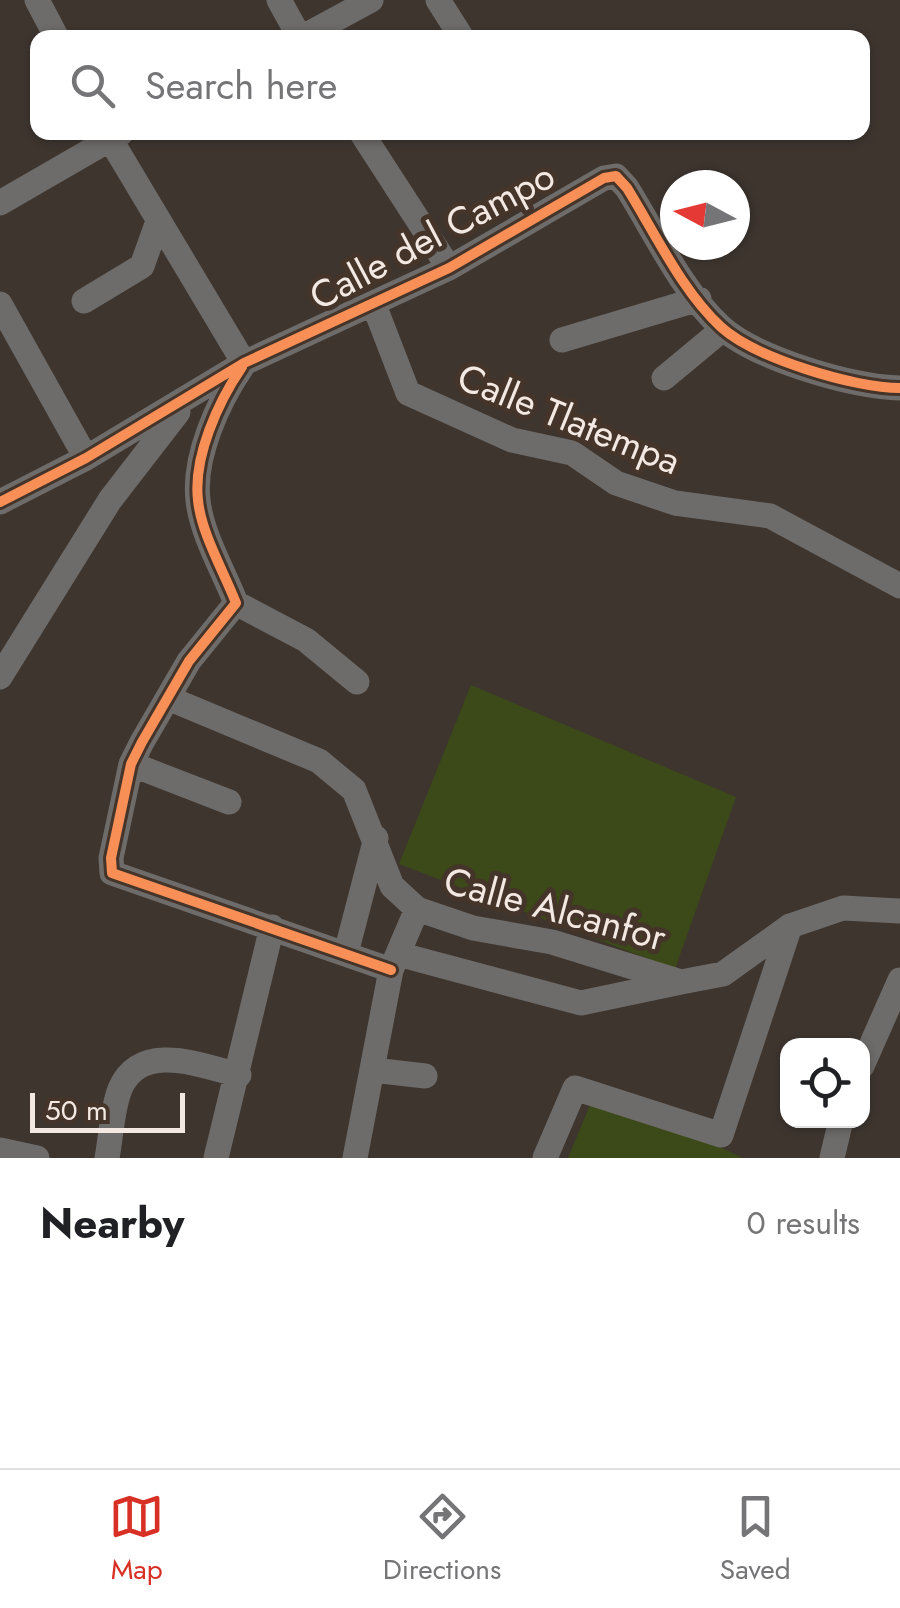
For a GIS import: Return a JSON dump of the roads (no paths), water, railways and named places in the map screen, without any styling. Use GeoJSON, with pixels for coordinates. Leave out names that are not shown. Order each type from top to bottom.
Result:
{"type":"FeatureCollection","features":[{"type":"Feature","properties":{"kind":"street"},"geometry":{"type":"LineString","coordinates":[[38,0],[53,30]]}},
{"type":"Feature","properties":{"kind":"street"},"geometry":{"type":"LineString","coordinates":[[279,0],[296,30]]}},
{"type":"Feature","properties":{"kind":"street"},"geometry":{"type":"LineString","coordinates":[[315,30],[371,0]]}},
{"type":"Feature","properties":{"kind":"street"},"geometry":{"type":"LineString","coordinates":[[438,0],[457,30]]}},
{"type":"Feature","properties":{"kind":"street"},"geometry":{"type":"LineString","coordinates":[[0,202],[104,140]]}},
{"type":"Feature","properties":{"kind":"street"},"geometry":{"type":"LineString","coordinates":[[115,140],[157,224],[244,363],[202,453],[197,484],[198,504],[236,603],[306,640],[356,682]]}},
{"type":"Feature","properties":{"kind":"street"},"geometry":{"type":"LineString","coordinates":[[366,140],[448,268]]}},
{"type":"Feature","properties":{"kind":"street","name":"Calle del Campo"},"geometry":{"type":"LineString","coordinates":[[0,502],[86,458],[244,363],[374,306],[604,178],[616,176],[698,299],[723,329],[851,385],[900,388]]}},
{"type":"Feature","properties":{"kind":"street"},"geometry":{"type":"LineString","coordinates":[[84,302],[142,266],[157,224]]}},
{"type":"Feature","properties":{"kind":"street"},"geometry":{"type":"LineString","coordinates":[[562,340],[698,299]]}},
{"type":"Feature","properties":{"kind":"street"},"geometry":{"type":"LineString","coordinates":[[0,304],[86,458]]}},
{"type":"Feature","properties":{"kind":"street","name":"Calle Tlatempa"},"geometry":{"type":"LineString","coordinates":[[374,306],[408,393],[512,440],[572,452],[616,483],[674,503],[770,516],[900,586]]}},
{"type":"Feature","properties":{"kind":"street"},"geometry":{"type":"LineString","coordinates":[[664,378],[723,329]]}},
{"type":"Feature","properties":{"kind":"street"},"geometry":{"type":"LineString","coordinates":[[0,678],[110,500],[147,447],[191,397]]}},
{"type":"Feature","properties":{"kind":"street"},"geometry":{"type":"LineString","coordinates":[[236,603],[189,661],[132,764],[111,858],[112,873],[346,952],[581,1003],[681,982]]}},
{"type":"Feature","properties":{"kind":"street"},"geometry":{"type":"LineString","coordinates":[[168,698],[320,761],[354,790],[392,886],[417,910]]}},
{"type":"Feature","properties":{"kind":"street"},"geometry":{"type":"LineString","coordinates":[[132,764],[228,802]]}},
{"type":"Feature","properties":{"kind":"street"},"geometry":{"type":"LineString","coordinates":[[346,952],[376,838]]}},
{"type":"Feature","properties":{"kind":"street","name":"Calle Alcanfor"},"geometry":{"type":"LineString","coordinates":[[355,1158],[395,962],[417,910],[474,928],[552,942],[681,982],[723,974],[790,926],[842,908],[900,911]]}},
{"type":"Feature","properties":{"kind":"street"},"geometry":{"type":"LineString","coordinates":[[545,1158],[575,1088],[721,1135],[790,926]]}},
{"type":"Feature","properties":{"kind":"street"},"geometry":{"type":"LineString","coordinates":[[216,1158],[272,927]]}},
{"type":"Feature","properties":{"kind":"street"},"geometry":{"type":"LineString","coordinates":[[870,1048],[900,980]]}},
{"type":"Feature","properties":{"kind":"street"},"geometry":{"type":"LineString","coordinates":[[107,1158],[120,1089],[130,1074],[170,1058],[239,1075]]}},
{"type":"Feature","properties":{"kind":"street"},"geometry":{"type":"LineString","coordinates":[[373,1070],[426,1076]]}},
{"type":"Feature","properties":{"kind":"street"},"geometry":{"type":"LineString","coordinates":[[832,1158],[839,1128]]}},
{"type":"Feature","properties":{"kind":"street"},"geometry":{"type":"LineString","coordinates":[[0,1150],[38,1158]]}}]}
